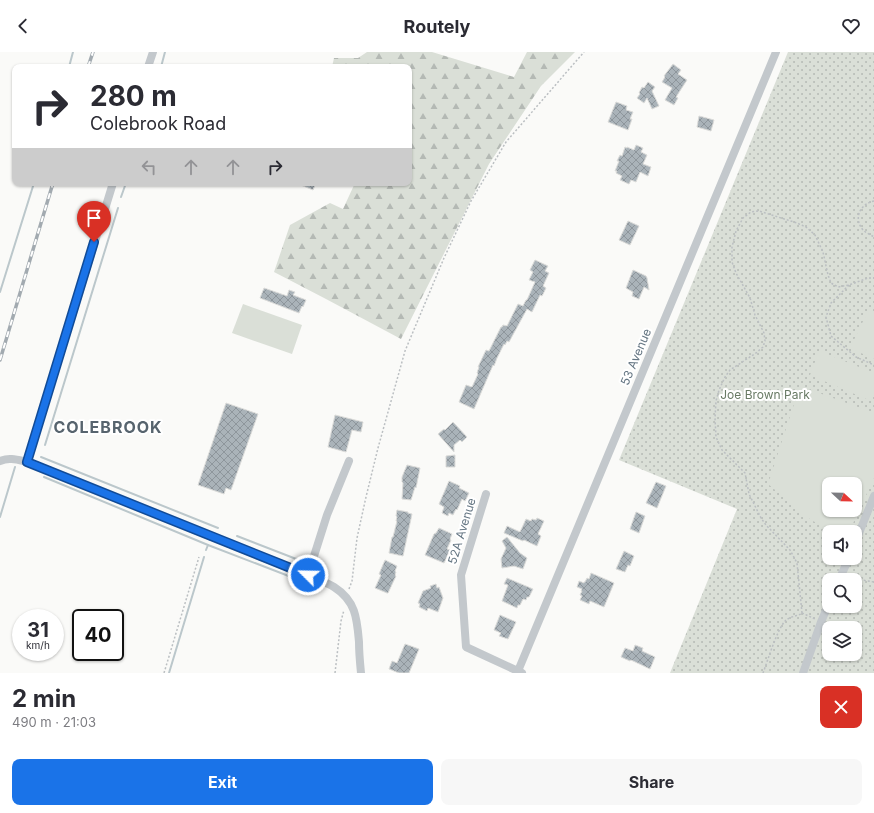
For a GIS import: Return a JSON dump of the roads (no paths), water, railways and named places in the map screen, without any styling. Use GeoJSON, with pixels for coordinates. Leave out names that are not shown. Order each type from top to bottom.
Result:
{"type":"FeatureCollection","features":[{"type":"Feature","properties":{"kind":"street"},"geometry":{"type":"LineString","coordinates":[[149,64],[153,52]]}},
{"type":"Feature","properties":{"kind":"street","name":"53 Avenue"},"geometry":{"type":"LineString","coordinates":[[520,672],[776,52]]}},
{"type":"Feature","properties":{"kind":"street"},"geometry":{"type":"LineString","coordinates":[[27,462],[111,186]]}},
{"type":"Feature","properties":{"kind":"street"},"geometry":{"type":"LineString","coordinates":[[1,460],[8,458],[27,462],[308,575],[334,587],[348,599],[355,613],[361,673]]}},
{"type":"Feature","properties":{"kind":"street"},"geometry":{"type":"LineString","coordinates":[[308,575],[327,515],[349,461]]}},
{"type":"Feature","properties":{"kind":"street","name":"52A Avenue"},"geometry":{"type":"LineString","coordinates":[[486,494],[461,575],[466,647],[520,672]]}},
{"type":"Feature","properties":{"kind":"street"},"geometry":{"type":"LineString","coordinates":[[862,526],[874,496]]}},
{"type":"Feature","properties":{"kind":"street"},"geometry":{"type":"LineString","coordinates":[[803,673],[825,613]]}},
{"type":"Feature","properties":{"kind":"waterway"},"geometry":{"type":"LineString","coordinates":[[70,64],[73,52]]}},
{"type":"Feature","properties":{"kind":"waterway"},"geometry":{"type":"LineString","coordinates":[[162,64],[165,52]]}},
{"type":"Feature","properties":{"kind":"waterway"},"geometry":{"type":"LineString","coordinates":[[0,292],[33,186]]}},
{"type":"Feature","properties":{"kind":"waterway"},"geometry":{"type":"LineString","coordinates":[[121,197],[125,186]]}},
{"type":"Feature","properties":{"kind":"waterway"},"geometry":{"type":"LineString","coordinates":[[45,445],[118,208]]}},
{"type":"Feature","properties":{"kind":"waterway"},"geometry":{"type":"LineString","coordinates":[[41,457],[218,528]]}},
{"type":"Feature","properties":{"kind":"waterway"},"geometry":{"type":"LineString","coordinates":[[0,517],[15,467]]}},
{"type":"Feature","properties":{"kind":"waterway"},"geometry":{"type":"LineString","coordinates":[[44,477],[208,545],[299,580],[307,587]]}},
{"type":"Feature","properties":{"kind":"waterway"},"geometry":{"type":"LineString","coordinates":[[237,536],[304,562]]}},
{"type":"Feature","properties":{"kind":"waterway"},"geometry":{"type":"LineString","coordinates":[[206,550],[208,545]]}},
{"type":"Feature","properties":{"kind":"waterway"},"geometry":{"type":"LineString","coordinates":[[169,673],[204,557]]}},
{"type":"Feature","properties":{"kind":"railway"},"geometry":{"type":"LineString","coordinates":[[89,64],[93,52]]}},
{"type":"Feature","properties":{"kind":"railway"},"geometry":{"type":"LineString","coordinates":[[0,360],[52,186]]}},
{"type":"Feature","properties":{"kind":"district","name":"COLEBROOK"},"geometry":{"type":"Point","coordinates":[108,427]}},
{"type":"Feature","properties":{"kind":"park label","name":"Joe Brown Park"},"geometry":{"type":"Point","coordinates":[765,395]}}]}
